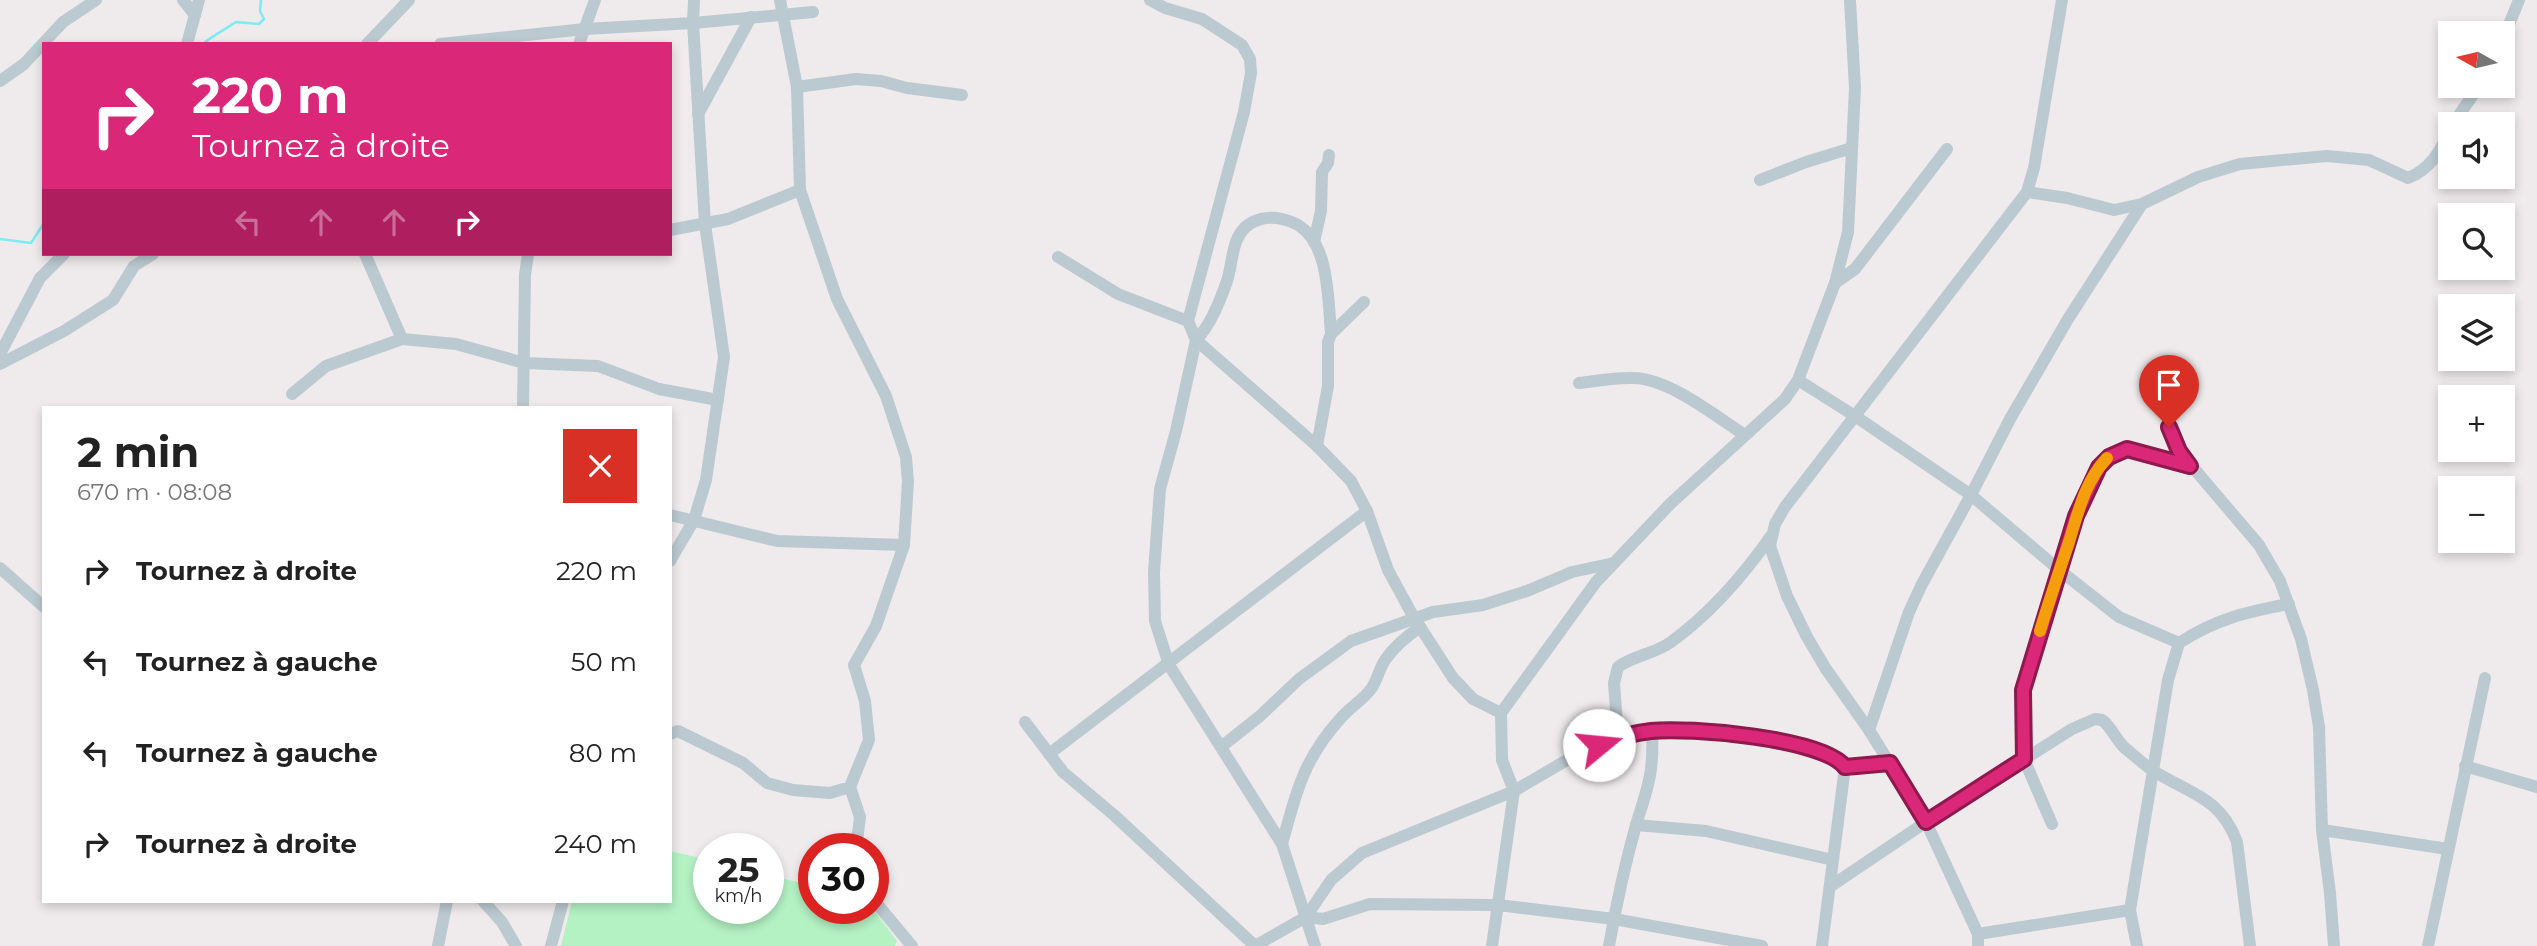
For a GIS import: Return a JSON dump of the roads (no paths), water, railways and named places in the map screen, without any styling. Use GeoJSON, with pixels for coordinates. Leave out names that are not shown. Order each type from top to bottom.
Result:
{"type":"FeatureCollection","features":[{"type":"Feature","properties":{"kind":"street"},"geometry":{"type":"LineString","coordinates":[[44,42],[63,22],[96,0]]}},
{"type":"Feature","properties":{"kind":"street"},"geometry":{"type":"LineString","coordinates":[[183,0],[195,15]]}},
{"type":"Feature","properties":{"kind":"street"},"geometry":{"type":"LineString","coordinates":[[188,42],[199,0]]}},
{"type":"Feature","properties":{"kind":"street"},"geometry":{"type":"LineString","coordinates":[[369,42],[409,0]]}},
{"type":"Feature","properties":{"kind":"street"},"geometry":{"type":"LineString","coordinates":[[580,42],[595,0]]}},
{"type":"Feature","properties":{"kind":"street"},"geometry":{"type":"LineString","coordinates":[[672,558],[694,520],[706,481],[724,356],[705,224],[693,23],[694,0]]}},
{"type":"Feature","properties":{"kind":"street"},"geometry":{"type":"LineString","coordinates":[[780,0],[797,87],[800,190],[837,299],[886,397],[906,457],[908,482],[904,545],[876,626],[854,665],[864,701],[869,740],[850,787],[860,817],[858,833]]}},
{"type":"Feature","properties":{"kind":"street"},"geometry":{"type":"LineString","coordinates":[[1150,0],[1165,8],[1202,19],[1242,46],[1250,59],[1251,72],[1244,112],[1188,321],[1196,340],[1317,446],[1351,481],[1367,511],[1388,570],[1417,623],[1460,685],[1473,699],[1501,713]]}},
{"type":"Feature","properties":{"kind":"street"},"geometry":{"type":"LineString","coordinates":[[1492,946],[1514,790],[1502,761],[1501,713],[1596,582],[1670,504],[1785,399],[1798,380],[1835,283],[1848,232],[1855,88],[1850,0]]}},
{"type":"Feature","properties":{"kind":"street"},"geometry":{"type":"LineString","coordinates":[[1618,737],[1614,683],[1618,667],[1671,643],[1702,617],[1744,573],[1771,536],[1785,507],[2027,192],[2034,168],[2062,0]]}},
{"type":"Feature","properties":{"kind":"street"},"geometry":{"type":"LineString","coordinates":[[2510,21],[2519,0]]}},
{"type":"Feature","properties":{"kind":"street"},"geometry":{"type":"LineString","coordinates":[[459,42],[585,29],[813,12]]}},
{"type":"Feature","properties":{"kind":"street"},"geometry":{"type":"LineString","coordinates":[[698,115],[751,17]]}},
{"type":"Feature","properties":{"kind":"street"},"geometry":{"type":"LineString","coordinates":[[0,81],[24,64],[42,45]]}},
{"type":"Feature","properties":{"kind":"street"},"geometry":{"type":"LineString","coordinates":[[797,87],[856,79],[962,95]]}},
{"type":"Feature","properties":{"kind":"street"},"geometry":{"type":"LineString","coordinates":[[1759,180],[1852,148]]}},
{"type":"Feature","properties":{"kind":"street"},"geometry":{"type":"LineString","coordinates":[[1835,283],[1855,269],[1947,149]]}},
{"type":"Feature","properties":{"kind":"street"},"geometry":{"type":"LineString","coordinates":[[2027,192],[2067,198],[2114,210],[2142,204],[2198,177],[2240,164],[2348,156],[2369,160],[2408,178],[2419,173],[2435,160],[2438,154]]}},
{"type":"Feature","properties":{"kind":"street"},"geometry":{"type":"LineString","coordinates":[[1314,242],[1321,211],[1322,172],[1328,163],[1329,155]]}},
{"type":"Feature","properties":{"kind":"street"},"geometry":{"type":"LineString","coordinates":[[672,230],[728,219],[800,190]]}},
{"type":"Feature","properties":{"kind":"street"},"geometry":{"type":"LineString","coordinates":[[1870,730],[1909,612],[1922,584],[2010,419],[2068,319],[2142,204]]}},
{"type":"Feature","properties":{"kind":"street"},"geometry":{"type":"LineString","coordinates":[[1315,946],[1282,844],[1168,665],[1154,621],[1154,572],[1160,489],[1177,431],[1196,340],[1203,333],[1227,283],[1236,241],[1252,222],[1266,216],[1294,223],[1314,242],[1325,270],[1331,334]]}},
{"type":"Feature","properties":{"kind":"street"},"geometry":{"type":"LineString","coordinates":[[0,354],[40,278],[62,256]]}},
{"type":"Feature","properties":{"kind":"street"},"geometry":{"type":"LineString","coordinates":[[0,364],[64,331],[113,300],[134,266],[150,256]]}},
{"type":"Feature","properties":{"kind":"street"},"geometry":{"type":"LineString","coordinates":[[366,256],[402,339]]}},
{"type":"Feature","properties":{"kind":"street"},"geometry":{"type":"LineString","coordinates":[[523,406],[525,275],[528,256]]}},
{"type":"Feature","properties":{"kind":"street"},"geometry":{"type":"LineString","coordinates":[[1058,257],[1118,294],[1188,321]]}},
{"type":"Feature","properties":{"kind":"street"},"geometry":{"type":"LineString","coordinates":[[1317,446],[1328,386],[1328,342],[1331,334],[1364,302]]}},
{"type":"Feature","properties":{"kind":"street"},"geometry":{"type":"LineString","coordinates":[[292,394],[326,366],[402,339],[456,344],[524,363],[598,366],[659,389],[718,400]]}},
{"type":"Feature","properties":{"kind":"street"},"geometry":{"type":"LineString","coordinates":[[2160,366],[2169,427],[2179,451],[2259,545],[2289,604],[2301,639],[2319,727],[2322,830],[2334,946]]}},
{"type":"Feature","properties":{"kind":"street"},"geometry":{"type":"LineString","coordinates":[[1580,383],[1635,378],[1647,380],[1674,390],[1745,435]]}},
{"type":"Feature","properties":{"kind":"street"},"geometry":{"type":"LineString","coordinates":[[1798,380],[1971,495],[2119,617],[2179,643]]}},
{"type":"Feature","properties":{"kind":"street"},"geometry":{"type":"LineString","coordinates":[[2052,824],[2024,759],[2023,690],[2058,569],[2084,494],[2099,467],[2109,457],[2127,449],[2190,466]]}},
{"type":"Feature","properties":{"kind":"street"},"geometry":{"type":"LineString","coordinates":[[1049,754],[1367,511]]}},
{"type":"Feature","properties":{"kind":"street"},"geometry":{"type":"LineString","coordinates":[[672,515],[777,541],[904,545]]}},
{"type":"Feature","properties":{"kind":"street"},"geometry":{"type":"LineString","coordinates":[[1771,536],[1772,556],[1807,637],[1870,730],[1926,822],[1978,940],[2130,910]]}},
{"type":"Feature","properties":{"kind":"street"},"geometry":{"type":"LineString","coordinates":[[1221,747],[1260,716],[1299,679],[1352,641],[1417,623],[1445,609],[1483,605],[1527,591],[1572,572],[1614,564]]}},
{"type":"Feature","properties":{"kind":"street"},"geometry":{"type":"LineString","coordinates":[[0,568],[42,605]]}},
{"type":"Feature","properties":{"kind":"street"},"geometry":{"type":"LineString","coordinates":[[2137,946],[2130,910],[2168,680],[2179,643],[2204,627],[2252,611],[2289,604]]}},
{"type":"Feature","properties":{"kind":"street"},"geometry":{"type":"LineString","coordinates":[[1282,844],[1299,780],[1316,748],[1341,718],[1361,701],[1373,686],[1385,660],[1417,623]]}},
{"type":"Feature","properties":{"kind":"street"},"geometry":{"type":"LineString","coordinates":[[2428,946],[2485,678]]}},
{"type":"Feature","properties":{"kind":"street"},"geometry":{"type":"LineString","coordinates":[[1831,886],[2024,759],[2072,729],[2095,719],[2106,723],[2120,744],[2152,769],[2220,810],[2237,842],[2250,946]]}},
{"type":"Feature","properties":{"kind":"street"},"geometry":{"type":"LineString","coordinates":[[1025,722],[1063,772],[1115,816],[1255,946],[1306,917],[1331,880],[1362,853],[1514,790],[1580,753],[1618,737],[1678,730],[1745,736],[1815,749],[1839,760],[1845,767],[1822,946]]}},
{"type":"Feature","properties":{"kind":"street"},"geometry":{"type":"LineString","coordinates":[[1609,946],[1636,825],[1651,778],[1652,731]]}},
{"type":"Feature","properties":{"kind":"street"},"geometry":{"type":"LineString","coordinates":[[672,734],[678,732],[743,763],[767,783],[793,790],[830,793],[850,787]]}},
{"type":"Feature","properties":{"kind":"street"},"geometry":{"type":"LineString","coordinates":[[1845,767],[1890,763]]}},
{"type":"Feature","properties":{"kind":"street"},"geometry":{"type":"LineString","coordinates":[[2465,766],[2537,787]]}},
{"type":"Feature","properties":{"kind":"street"},"geometry":{"type":"LineString","coordinates":[[1636,825],[1706,831],[1833,860]]}},
{"type":"Feature","properties":{"kind":"street"},"geometry":{"type":"LineString","coordinates":[[2322,830],[2448,849]]}},
{"type":"Feature","properties":{"kind":"street"},"geometry":{"type":"LineString","coordinates":[[438,946],[447,903]]}},
{"type":"Feature","properties":{"kind":"street"},"geometry":{"type":"LineString","coordinates":[[485,903],[502,922],[516,946]]}},
{"type":"Feature","properties":{"kind":"street"},"geometry":{"type":"LineString","coordinates":[[551,946],[562,903]]}},
{"type":"Feature","properties":{"kind":"street"},"geometry":{"type":"LineString","coordinates":[[1306,917],[1323,919],[1370,904],[1498,905],[1614,919],[1762,946]]}},
{"type":"Feature","properties":{"kind":"street"},"geometry":{"type":"LineString","coordinates":[[889,918],[912,946]]}},
{"type":"Feature","properties":{"kind":"waterway"},"geometry":{"type":"LineString","coordinates":[[206,42],[236,22],[259,24],[264,19],[260,11],[261,0]]}},
{"type":"Feature","properties":{"kind":"waterway"},"geometry":{"type":"LineString","coordinates":[[0,239],[31,243],[42,226]]}}]}
